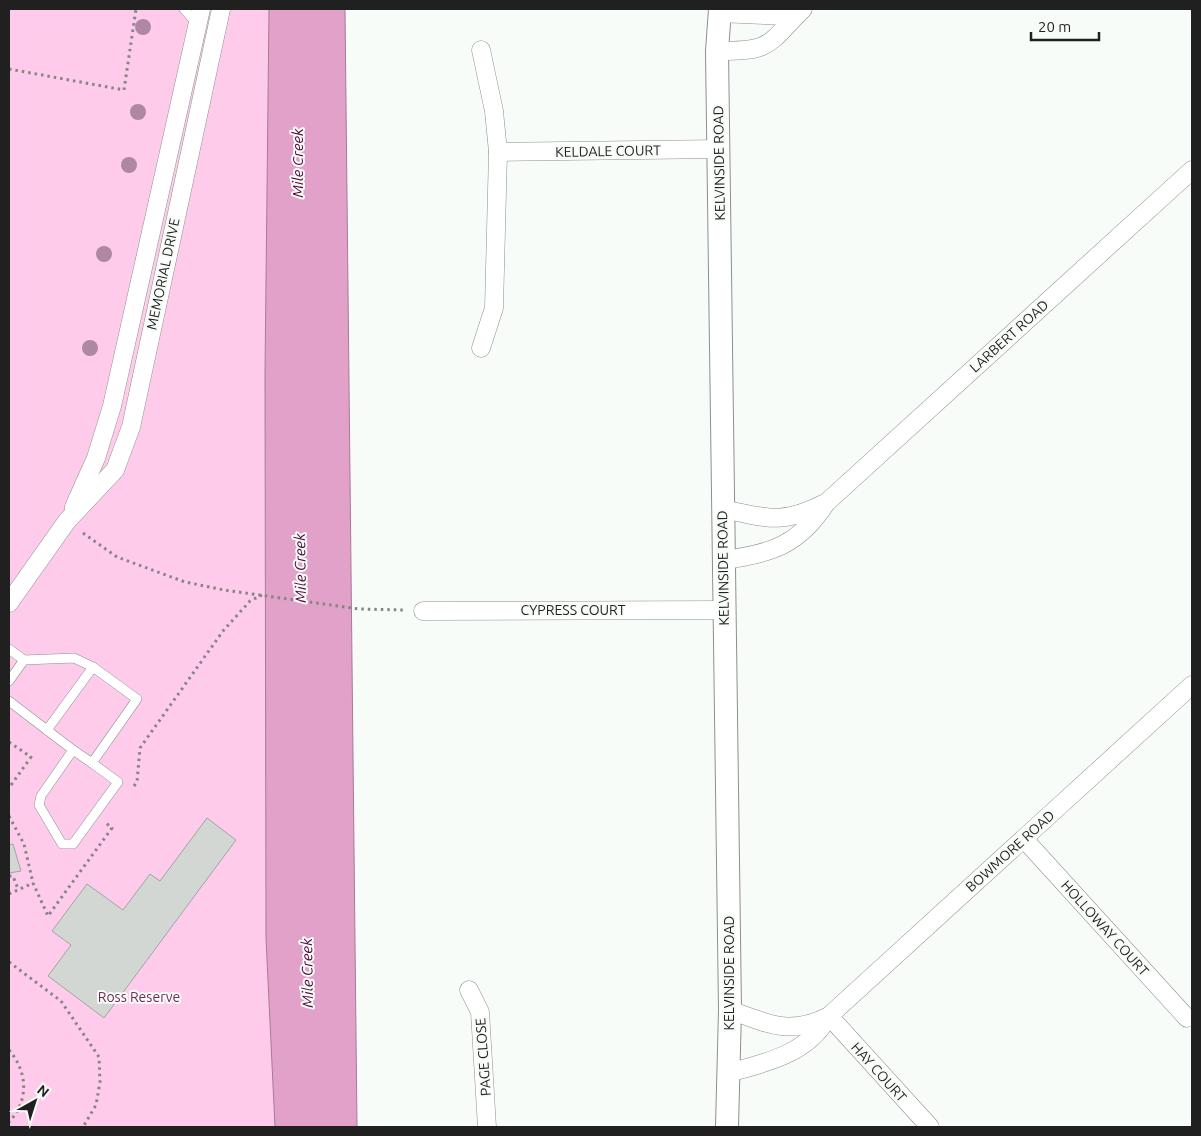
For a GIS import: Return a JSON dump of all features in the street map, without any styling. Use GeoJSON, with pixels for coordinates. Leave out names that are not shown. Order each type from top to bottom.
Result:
{"type":"FeatureCollection","features":[{"type":"Feature","properties":{"kind":"street","name":"MEMORIAL DRIVE"},"geometry":{"type":"LineString","coordinates":[[9,603],[67,521],[115,470],[131,427],[220,9]]}},
{"type":"Feature","properties":{"kind":"street"},"geometry":{"type":"LineString","coordinates":[[719,11],[786,16],[802,10]]}},
{"type":"Feature","properties":{"kind":"street"},"geometry":{"type":"LineString","coordinates":[[717,51],[746,51],[768,44],[802,10]]}},
{"type":"Feature","properties":{"kind":"street","name":"KELVINSIDE ROAD"},"geometry":{"type":"LineString","coordinates":[[719,11],[717,51],[730,1010],[727,1127]]}},
{"type":"Feature","properties":{"kind":"street","name":"MEMORIAL DRIVE"},"geometry":{"type":"LineString","coordinates":[[67,521],[96,458],[112,406],[199,17]]}},
{"type":"Feature","properties":{"kind":"street"},"geometry":{"type":"LineString","coordinates":[[481,348],[494,308],[498,152],[494,111],[482,50]]}},
{"type":"Feature","properties":{"kind":"street","name":"KELDALE COURT"},"geometry":{"type":"LineString","coordinates":[[498,152],[719,149]]}},
{"type":"Feature","properties":{"kind":"street","name":"LARBERT ROAD"},"geometry":{"type":"LineString","coordinates":[[723,560],[759,555],[782,548],[815,520],[826,503],[1192,170]]}},
{"type":"Feature","properties":{"kind":"street","name":"LARBERT ROAD"},"geometry":{"type":"LineString","coordinates":[[723,509],[772,518],[789,518],[826,503]]}},
{"type":"Feature","properties":{"kind":"street","name":"CYPRESS COURT"},"geometry":{"type":"LineString","coordinates":[[423,611],[724,610]]}},
{"type":"Feature","properties":{"kind":"street","name":"BOWMORE ROAD"},"geometry":{"type":"LineString","coordinates":[[730,1010],[782,1028],[813,1024],[829,1016],[1192,685]]}},
{"type":"Feature","properties":{"kind":"street","name":"HOLLOWAY COURT"},"geometry":{"type":"LineString","coordinates":[[1024,838],[1187,1018]]}},
{"type":"Feature","properties":{"kind":"street","name":"PAGE CLOSE"},"geometry":{"type":"LineString","coordinates":[[469,990],[480,1012],[487,1127]]}},
{"type":"Feature","properties":{"kind":"street","name":"BOWMORE ROAD"},"geometry":{"type":"LineString","coordinates":[[728,1073],[772,1061],[797,1050],[821,1030],[829,1016]]}},
{"type":"Feature","properties":{"kind":"street","name":"HAY COURT"},"geometry":{"type":"LineString","coordinates":[[829,1016],[930,1127]]}},
{"type":"Feature","properties":{"kind":"lane"},"geometry":{"type":"LineString","coordinates":[[184,9],[199,17]]}},
{"type":"Feature","properties":{"kind":"lane"},"geometry":{"type":"LineString","coordinates":[[9,649],[24,660],[74,658],[94,666],[137,699],[92,763]]}},
{"type":"Feature","properties":{"kind":"lane"},"geometry":{"type":"LineString","coordinates":[[9,681],[24,660]]}},
{"type":"Feature","properties":{"kind":"lane"},"geometry":{"type":"LineString","coordinates":[[47,730],[94,666]]}},
{"type":"Feature","properties":{"kind":"lane"},"geometry":{"type":"LineString","coordinates":[[9,701],[118,782],[73,844],[62,844],[39,805],[41,796],[73,750]]}},
{"type":"Feature","properties":{"kind":"path"},"geometry":{"type":"LineString","coordinates":[[9,69],[124,90],[136,9]]}},
{"type":"Feature","properties":{"kind":"path"},"geometry":{"type":"LineString","coordinates":[[67,521],[117,557],[146,570],[185,582],[359,609],[423,611]]}},
{"type":"Feature","properties":{"kind":"path"},"geometry":{"type":"LineString","coordinates":[[132,789],[137,782],[140,748],[223,631],[250,601],[262,594]]}},
{"type":"Feature","properties":{"kind":"path"},"geometry":{"type":"LineString","coordinates":[[9,742],[31,757],[9,788]]}},
{"type":"Feature","properties":{"kind":"path"},"geometry":{"type":"LineString","coordinates":[[9,816],[24,844],[33,883],[48,916],[112,828],[94,814]]}},
{"type":"Feature","properties":{"kind":"path"},"geometry":{"type":"LineString","coordinates":[[106,823],[111,816]]}},
{"type":"Feature","properties":{"kind":"path"},"geometry":{"type":"LineString","coordinates":[[9,876],[13,876],[18,889]]}},
{"type":"Feature","properties":{"kind":"path"},"geometry":{"type":"LineString","coordinates":[[9,894],[33,883]]}},
{"type":"Feature","properties":{"kind":"path"},"geometry":{"type":"LineString","coordinates":[[9,962],[61,1001],[99,1057],[100,1082],[96,1105],[83,1127]]}},
{"type":"Feature","properties":{"kind":"path"},"geometry":{"type":"LineString","coordinates":[[9,1050],[20,1066],[24,1080],[24,1096],[16,1114],[9,1122]]}},
{"type":"Feature","properties":{"kind":"green space","name":"Ross Reserve"},"geometry":{"type":"Polygon","coordinates":[[[9,9],[269,9],[265,374],[266,938],[275,1127],[9,1127],[9,9]]]}},
{"type":"Feature","properties":{"kind":"water","name":"Mile Creek"},"geometry":{"type":"Polygon","coordinates":[[[269,9],[345,9],[357,1127],[275,1127],[266,938],[265,374],[269,9]]]}},
{"type":"Feature","properties":{"kind":"building"},"geometry":{"type":"Polygon","coordinates":[[[207,818],[236,840],[104,1018],[48,976],[71,945],[52,931],[87,884],[123,910],[150,874],[160,881],[207,818]]]}},
{"type":"Feature","properties":{"kind":"building"},"geometry":{"type":"Polygon","coordinates":[[[13,844],[21,871],[9,873],[9,845],[13,844]]]}}]}
